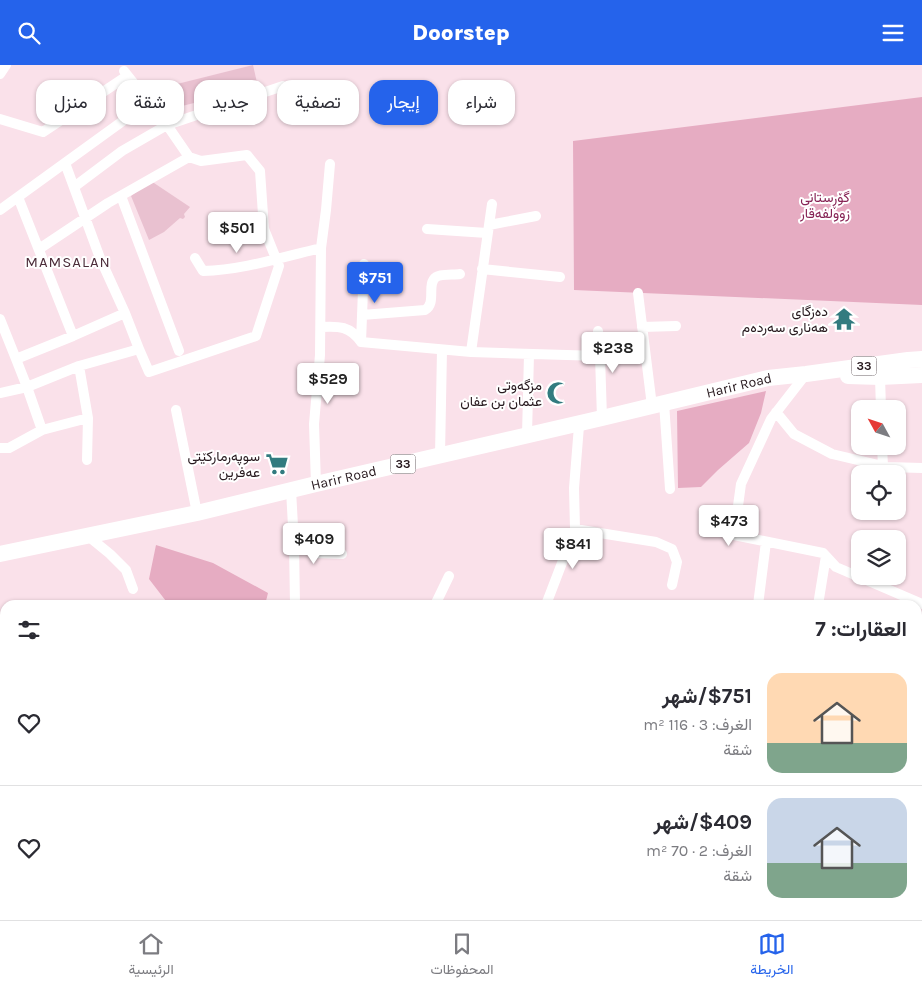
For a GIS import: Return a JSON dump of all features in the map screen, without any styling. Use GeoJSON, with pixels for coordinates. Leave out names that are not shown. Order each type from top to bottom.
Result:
{"type":"FeatureCollection","features":[{"type":"Feature","properties":{"kind":"main road","name":"33"},"geometry":{"type":"LineString","coordinates":[[806,374],[922,359]]}},
{"type":"Feature","properties":{"kind":"main road","name":"Harir Road"},"geometry":{"type":"LineString","coordinates":[[0,554],[197,513],[768,378],[806,374]]}},
{"type":"Feature","properties":{"kind":"main road","name":"33"},"geometry":{"type":"LineString","coordinates":[[806,374],[880,377],[922,375]]}},
{"type":"Feature","properties":{"kind":"street"},"geometry":{"type":"LineString","coordinates":[[0,74],[6,65]]}},
{"type":"Feature","properties":{"kind":"street"},"geometry":{"type":"LineString","coordinates":[[118,80],[126,74],[131,80]]}},
{"type":"Feature","properties":{"kind":"street"},"geometry":{"type":"LineString","coordinates":[[0,119],[44,132],[116,81]]}},
{"type":"Feature","properties":{"kind":"street"},"geometry":{"type":"LineString","coordinates":[[184,119],[277,88]]}},
{"type":"Feature","properties":{"kind":"street"},"geometry":{"type":"LineString","coordinates":[[0,210],[117,125]]}},
{"type":"Feature","properties":{"kind":"street"},"geometry":{"type":"LineString","coordinates":[[65,163],[100,258],[149,371],[256,336],[279,267],[264,229],[260,171],[246,155],[201,161],[189,157],[166,125],[122,151],[74,187]]}},
{"type":"Feature","properties":{"kind":"street"},"geometry":{"type":"LineString","coordinates":[[38,249],[121,196],[189,157]]}},
{"type":"Feature","properties":{"kind":"street"},"geometry":{"type":"LineString","coordinates":[[316,484],[314,424],[321,327],[320,248],[330,164]]}},
{"type":"Feature","properties":{"kind":"street"},"geometry":{"type":"LineString","coordinates":[[121,196],[179,351]]}},
{"type":"Feature","properties":{"kind":"street"},"geometry":{"type":"LineString","coordinates":[[18,197],[73,336]]}},
{"type":"Feature","properties":{"kind":"street"},"geometry":{"type":"LineString","coordinates":[[471,352],[492,204]]}},
{"type":"Feature","properties":{"kind":"street"},"geometry":{"type":"LineString","coordinates":[[427,229],[488,229],[536,216]]}},
{"type":"Feature","properties":{"kind":"street"},"geometry":{"type":"LineString","coordinates":[[194,258],[203,271],[256,264],[320,248]]}},
{"type":"Feature","properties":{"kind":"street"},"geometry":{"type":"LineString","coordinates":[[360,342],[364,264]]}},
{"type":"Feature","properties":{"kind":"street"},"geometry":{"type":"LineString","coordinates":[[482,269],[560,277]]}},
{"type":"Feature","properties":{"kind":"street"},"geometry":{"type":"LineString","coordinates":[[362,315],[425,310],[431,304],[434,278],[460,274]]}},
{"type":"Feature","properties":{"kind":"street"},"geometry":{"type":"LineString","coordinates":[[638,293],[642,327],[658,405],[670,489]]}},
{"type":"Feature","properties":{"kind":"street"},"geometry":{"type":"LineString","coordinates":[[16,359],[125,313]]}},
{"type":"Feature","properties":{"kind":"street"},"geometry":{"type":"LineString","coordinates":[[0,319],[28,387],[42,431]]}},
{"type":"Feature","properties":{"kind":"street"},"geometry":{"type":"LineString","coordinates":[[321,327],[334,326],[346,329],[355,333],[360,342]]}},
{"type":"Feature","properties":{"kind":"street"},"geometry":{"type":"LineString","coordinates":[[642,327],[676,326]]}},
{"type":"Feature","properties":{"kind":"street"},"geometry":{"type":"LineString","coordinates":[[598,331],[602,418]]}},
{"type":"Feature","properties":{"kind":"street"},"geometry":{"type":"LineString","coordinates":[[360,342],[471,352],[600,357]]}},
{"type":"Feature","properties":{"kind":"street"},"geometry":{"type":"LineString","coordinates":[[0,393],[28,387],[79,366],[139,349]]}},
{"type":"Feature","properties":{"kind":"street"},"geometry":{"type":"LineString","coordinates":[[440,455],[442,350]]}},
{"type":"Feature","properties":{"kind":"street"},"geometry":{"type":"LineString","coordinates":[[527,435],[529,354]]}},
{"type":"Feature","properties":{"kind":"street"},"geometry":{"type":"LineString","coordinates":[[79,366],[88,418],[86,460]]}},
{"type":"Feature","properties":{"kind":"street"},"geometry":{"type":"LineString","coordinates":[[806,374],[771,419],[741,484],[734,535],[823,553],[836,567],[921,600]]}},
{"type":"Feature","properties":{"kind":"street"},"geometry":{"type":"LineString","coordinates":[[880,377],[881,400]]}},
{"type":"Feature","properties":{"kind":"street"},"geometry":{"type":"LineString","coordinates":[[176,409],[197,513]]}},
{"type":"Feature","properties":{"kind":"street"},"geometry":{"type":"LineString","coordinates":[[776,412],[794,434],[832,454],[879,465]]}},
{"type":"Feature","properties":{"kind":"street"},"geometry":{"type":"LineString","coordinates":[[0,447],[9,448],[42,431],[88,418]]}},
{"type":"Feature","properties":{"kind":"street"},"geometry":{"type":"LineString","coordinates":[[549,600],[576,529],[574,487],[579,426],[577,424]]}},
{"type":"Feature","properties":{"kind":"street"},"geometry":{"type":"LineString","coordinates":[[906,467],[922,468]]}},
{"type":"Feature","properties":{"kind":"street"},"geometry":{"type":"LineString","coordinates":[[290,490],[294,544],[294,600]]}},
{"type":"Feature","properties":{"kind":"street"},"geometry":{"type":"LineString","coordinates":[[576,529],[656,542],[672,549],[677,562],[672,585]]}},
{"type":"Feature","properties":{"kind":"street"},"geometry":{"type":"LineString","coordinates":[[88,536],[126,570],[133,589]]}},
{"type":"Feature","properties":{"kind":"street"},"geometry":{"type":"LineString","coordinates":[[759,600],[766,541]]}},
{"type":"Feature","properties":{"kind":"street"},"geometry":{"type":"LineString","coordinates":[[294,544],[315,553],[342,554]]}},
{"type":"Feature","properties":{"kind":"street"},"geometry":{"type":"LineString","coordinates":[[819,600],[826,556]]}},
{"type":"Feature","properties":{"kind":"street"},"geometry":{"type":"LineString","coordinates":[[437,600],[449,576]]}},
{"type":"Feature","properties":{"kind":"green space","name":"گۆڕستانی زوولفەقار"},"geometry":{"type":"Polygon","coordinates":[[[922,97],[922,305],[574,290],[573,141],[922,97]]]}},
{"type":"Feature","properties":{"kind":"green space"},"geometry":{"type":"Polygon","coordinates":[[[766,391],[761,413],[749,443],[701,487],[678,488],[677,411],[766,391]]]}},
{"type":"Feature","properties":{"kind":"green space"},"geometry":{"type":"Polygon","coordinates":[[[156,545],[213,563],[268,593],[266,600],[165,600],[149,579],[156,545]]]}},
{"type":"Feature","properties":{"kind":"building"},"geometry":{"type":"Polygon","coordinates":[[[253,65],[256,80],[194,80],[194,103],[184,106],[184,82],[253,65]]]}},
{"type":"Feature","properties":{"kind":"building"},"geometry":{"type":"Polygon","coordinates":[[[151,181],[190,207],[184,214],[185,217],[183,219],[180,218],[164,232],[149,240],[131,196],[151,181]]]}},
{"type":"Feature","properties":{"kind":"place","name":"دەزگای هەناری سەردەم"},"geometry":{"type":"Point","coordinates":[844,319]}},
{"type":"Feature","properties":{"kind":"place","name":"مزگەوتی عثمان بن عفان"},"geometry":{"type":"Point","coordinates":[558,393]}},
{"type":"Feature","properties":{"kind":"place","name":"سوپەرمارکێتی عەفرین"},"geometry":{"type":"Point","coordinates":[277,464]}},
{"type":"Feature","properties":{"kind":"district","name":"MAMSALAN"},"geometry":{"type":"Point","coordinates":[68,262]}}]}
